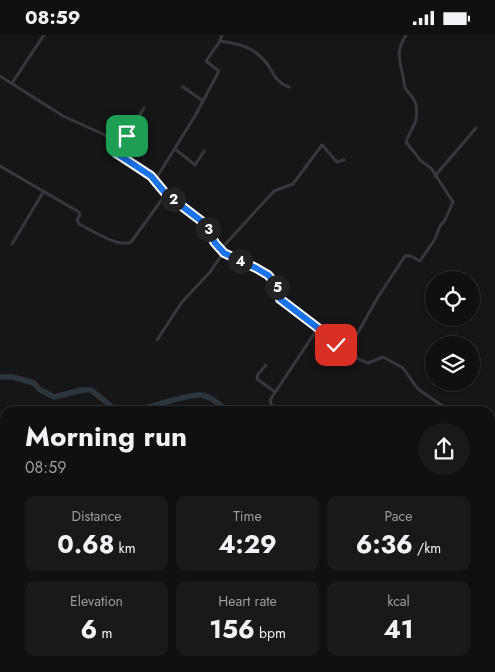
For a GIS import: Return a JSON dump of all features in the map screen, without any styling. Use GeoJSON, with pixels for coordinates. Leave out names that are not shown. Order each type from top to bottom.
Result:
{"type":"FeatureCollection","features":[{"type":"Feature","properties":{"kind":"street"},"geometry":{"type":"LineString","coordinates":[[12,83],[44,35]]}},
{"type":"Feature","properties":{"kind":"street"},"geometry":{"type":"LineString","coordinates":[[155,180],[199,110],[219,71],[206,61],[222,35]]}},
{"type":"Feature","properties":{"kind":"street"},"geometry":{"type":"LineString","coordinates":[[347,352],[378,297],[406,256],[411,256],[420,261],[435,239],[453,201],[434,176],[431,168],[421,161],[406,142],[414,128],[416,105],[406,88],[398,55],[401,43],[406,35]]}},
{"type":"Feature","properties":{"kind":"street"},"geometry":{"type":"LineString","coordinates":[[220,41],[248,47],[262,58],[281,84],[289,87]]}},
{"type":"Feature","properties":{"kind":"street"},"geometry":{"type":"LineString","coordinates":[[0,76],[63,116],[102,133],[110,141],[116,153],[155,180],[166,194],[204,223],[220,250],[268,275],[275,283],[280,299],[347,352],[363,362],[371,362],[380,357],[388,358],[405,369],[418,389],[443,406]]}},
{"type":"Feature","properties":{"kind":"street"},"geometry":{"type":"LineString","coordinates":[[183,87],[203,101]]}},
{"type":"Feature","properties":{"kind":"street"},"geometry":{"type":"LineString","coordinates":[[116,153],[144,108]]}},
{"type":"Feature","properties":{"kind":"street"},"geometry":{"type":"LineString","coordinates":[[434,176],[476,128]]}},
{"type":"Feature","properties":{"kind":"street"},"geometry":{"type":"LineString","coordinates":[[220,250],[274,191],[293,184],[322,145],[336,162],[344,160]]}},
{"type":"Feature","properties":{"kind":"street"},"geometry":{"type":"LineString","coordinates":[[174,149],[195,165],[204,151]]}},
{"type":"Feature","properties":{"kind":"street"},"geometry":{"type":"LineString","coordinates":[[0,166],[79,213],[80,215],[77,220],[79,223],[115,242],[124,244],[131,242],[166,194]]}},
{"type":"Feature","properties":{"kind":"street"},"geometry":{"type":"LineString","coordinates":[[12,244],[44,191]]}},
{"type":"Feature","properties":{"kind":"street"},"geometry":{"type":"LineString","coordinates":[[157,340],[182,303],[210,272],[224,253]]}},
{"type":"Feature","properties":{"kind":"street"},"geometry":{"type":"LineString","coordinates":[[272,406],[270,400],[318,328]]}},
{"type":"Feature","properties":{"kind":"street"},"geometry":{"type":"LineString","coordinates":[[266,365],[256,379],[275,393]]}},
{"type":"Feature","properties":{"kind":"waterway"},"geometry":{"type":"LineString","coordinates":[[0,377],[13,377],[34,383],[39,389],[54,397],[82,390],[91,390],[111,406]]}},
{"type":"Feature","properties":{"kind":"waterway"},"geometry":{"type":"LineString","coordinates":[[154,406],[195,395],[205,396],[221,406]]}},
{"type":"Feature","properties":{"kind":"route"},"geometry":{"type":"LineString","coordinates":[[127,136],[116,153],[151,176],[166,194],[204,223],[220,250],[268,275],[275,283],[280,299],[318,328],[336,345]]}}]}
